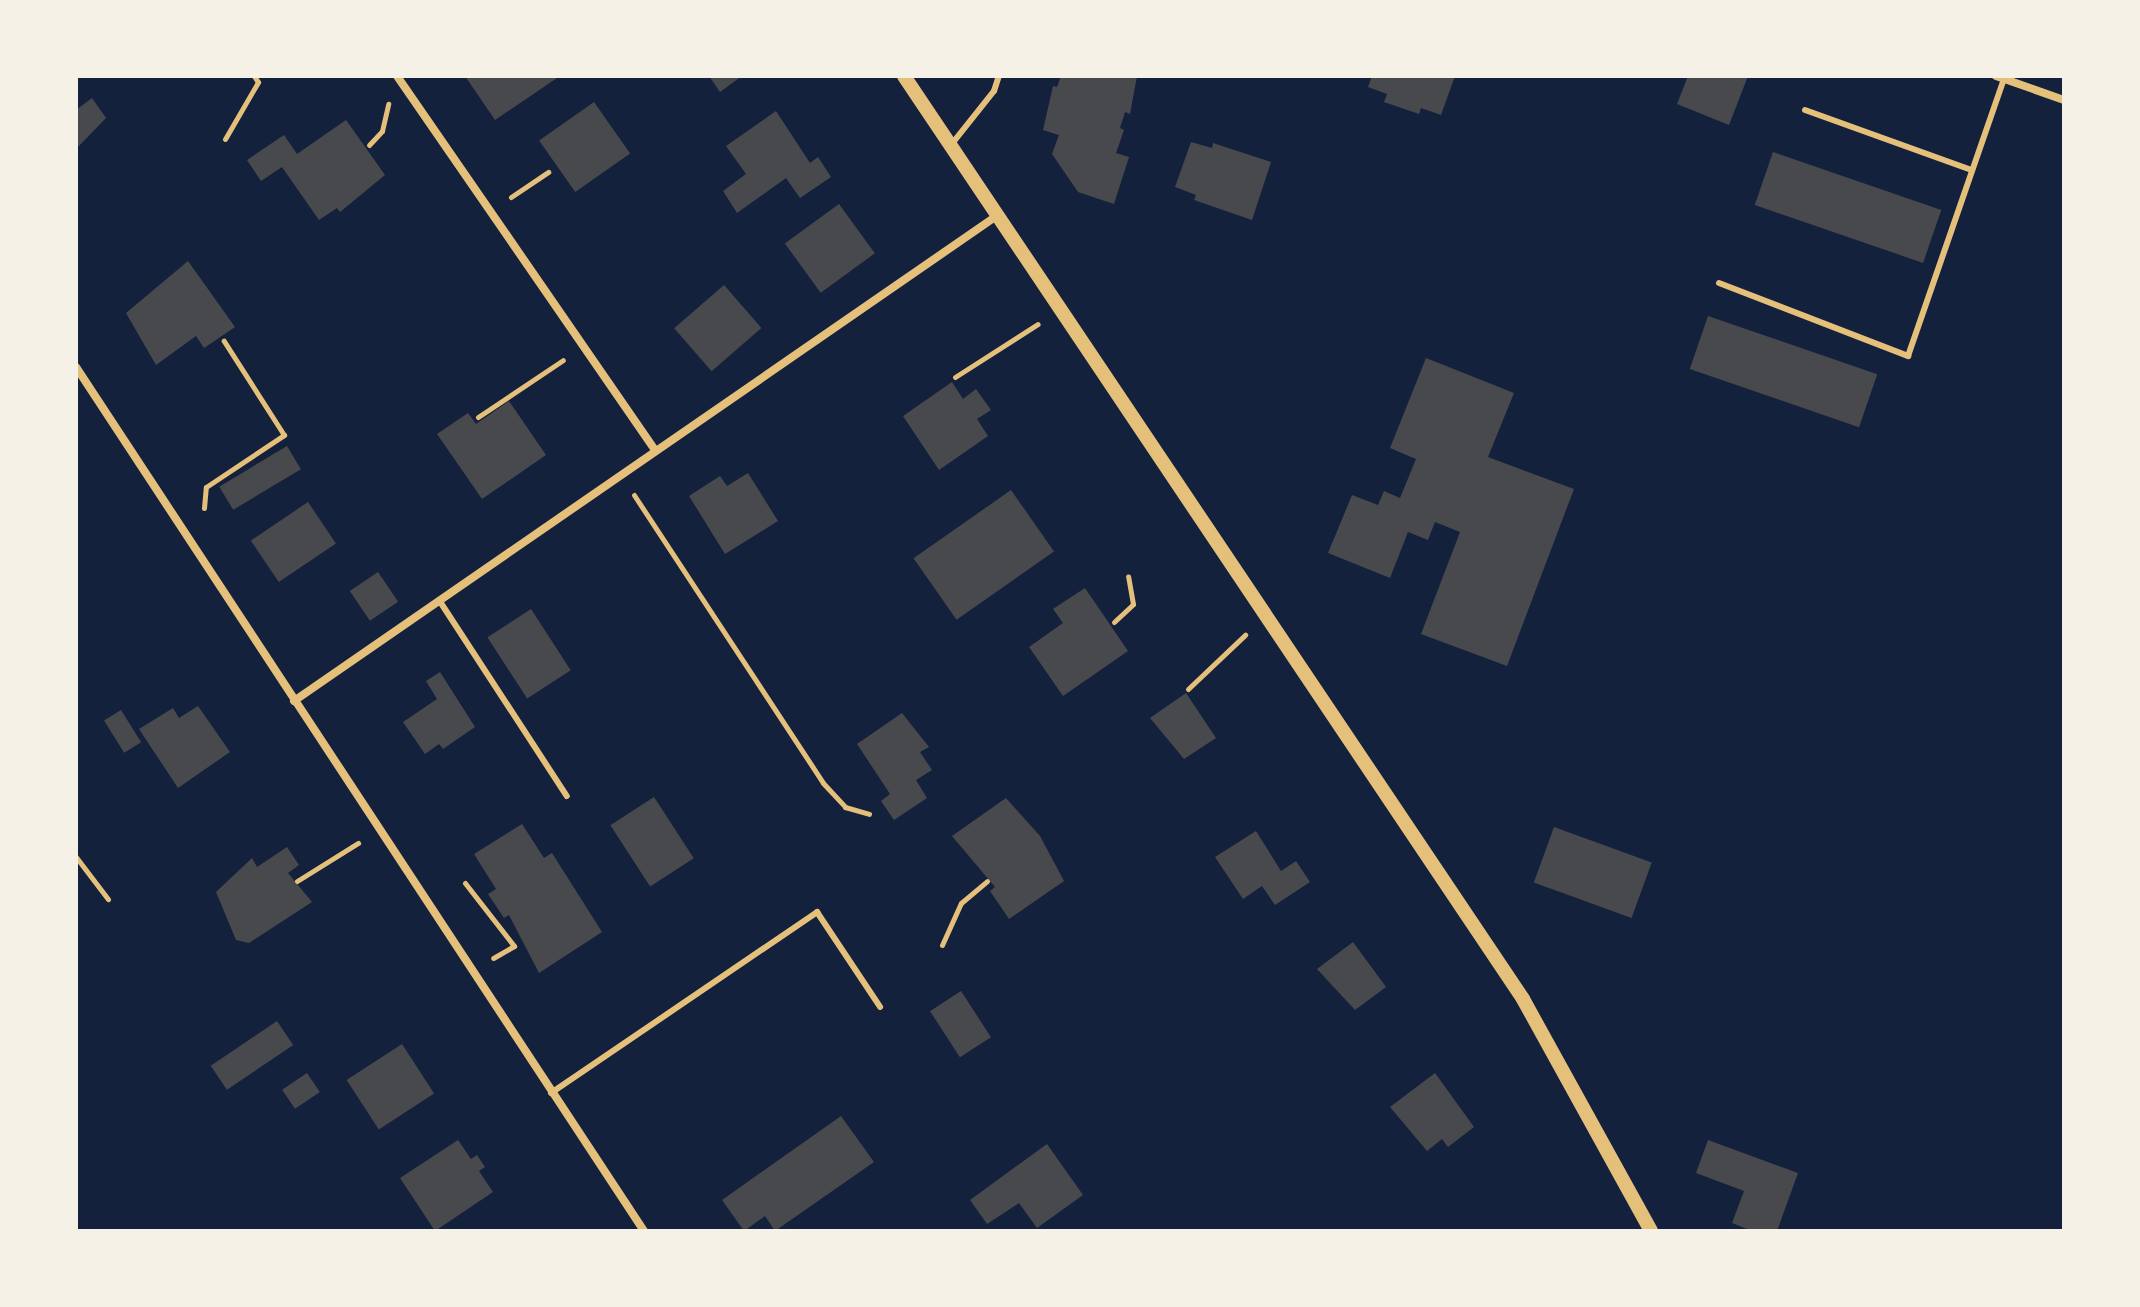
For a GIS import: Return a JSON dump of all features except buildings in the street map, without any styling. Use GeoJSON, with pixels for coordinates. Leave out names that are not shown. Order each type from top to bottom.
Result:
{"type":"FeatureCollection","features":[{"type":"Feature","properties":{"kind":"street"},"geometry":{"type":"LineString","coordinates":[[397,76],[655,450]]}},
{"type":"Feature","properties":{"kind":"street"},"geometry":{"type":"LineString","coordinates":[[904,76],[1523,999],[1651,1231]]}},
{"type":"Feature","properties":{"kind":"street"},"geometry":{"type":"LineString","coordinates":[[2000,77],[2064,100]]}},
{"type":"Feature","properties":{"kind":"street"},"geometry":{"type":"LineString","coordinates":[[294,701],[998,215]]}},
{"type":"Feature","properties":{"kind":"street"},"geometry":{"type":"LineString","coordinates":[[76,367],[644,1231]]}},
{"type":"Feature","properties":{"kind":"lane"},"geometry":{"type":"LineString","coordinates":[[951,145],[994,91],[999,76]]}},
{"type":"Feature","properties":{"kind":"lane"},"geometry":{"type":"LineString","coordinates":[[1719,283],[1908,356],[1972,170],[2000,77]]}},
{"type":"Feature","properties":{"kind":"lane"},"geometry":{"type":"LineString","coordinates":[[1805,110],[1972,170]]}},
{"type":"Feature","properties":{"kind":"lane"},"geometry":{"type":"LineString","coordinates":[[439,600],[567,796]]}},
{"type":"Feature","properties":{"kind":"lane"},"geometry":{"type":"LineString","coordinates":[[551,1093],[817,912],[880,1007]]}},
{"type":"Feature","properties":{"kind":"path"},"geometry":{"type":"LineString","coordinates":[[225,139],[257,78]]}},
{"type":"Feature","properties":{"kind":"path"},"geometry":{"type":"LineString","coordinates":[[369,145],[382,131],[385,109],[404,86]]}},
{"type":"Feature","properties":{"kind":"path"},"geometry":{"type":"LineString","coordinates":[[490,211],[548,172]]}},
{"type":"Feature","properties":{"kind":"path"},"geometry":{"type":"LineString","coordinates":[[955,377],[1038,324]]}},
{"type":"Feature","properties":{"kind":"path"},"geometry":{"type":"LineString","coordinates":[[204,508],[206,487],[284,435],[224,341]]}},
{"type":"Feature","properties":{"kind":"path"},"geometry":{"type":"LineString","coordinates":[[478,417],[583,346]]}},
{"type":"Feature","properties":{"kind":"path"},"geometry":{"type":"LineString","coordinates":[[620,475],[823,783],[845,807],[869,814]]}},
{"type":"Feature","properties":{"kind":"path"},"geometry":{"type":"LineString","coordinates":[[1114,622],[1133,604],[1128,576]]}},
{"type":"Feature","properties":{"kind":"path"},"geometry":{"type":"LineString","coordinates":[[1188,689],[1245,635]]}},
{"type":"Feature","properties":{"kind":"path"},"geometry":{"type":"LineString","coordinates":[[297,881],[379,830]]}},
{"type":"Feature","properties":{"kind":"path"},"geometry":{"type":"LineString","coordinates":[[76,857],[108,899]]}},
{"type":"Feature","properties":{"kind":"path"},"geometry":{"type":"LineString","coordinates":[[942,945],[961,903],[987,881]]}},
{"type":"Feature","properties":{"kind":"path"},"geometry":{"type":"LineString","coordinates":[[465,883],[514,946],[471,970]]}}]}
